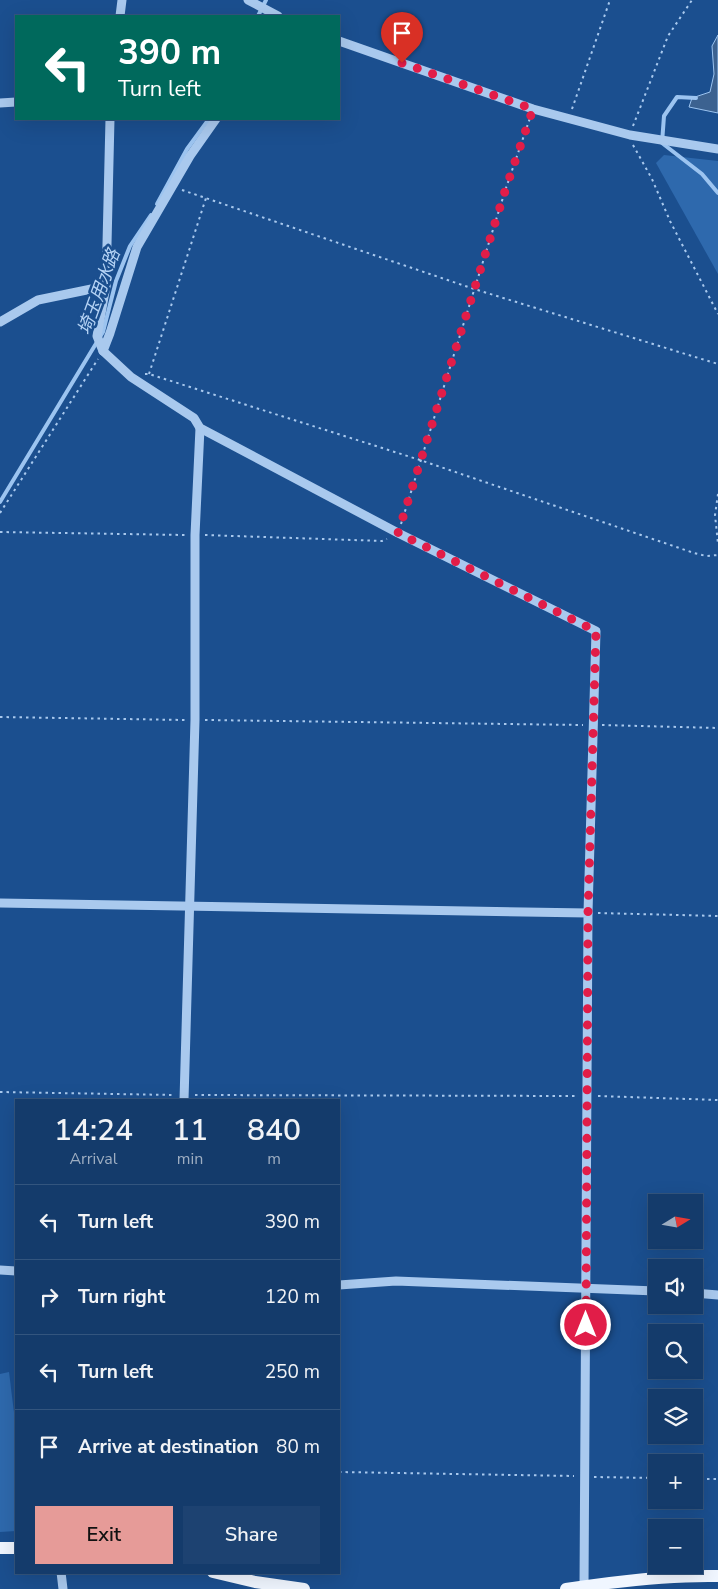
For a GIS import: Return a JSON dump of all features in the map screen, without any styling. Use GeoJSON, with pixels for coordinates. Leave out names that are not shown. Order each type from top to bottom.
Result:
{"type":"FeatureCollection","features":[{"type":"Feature","properties":{"kind":"main road"},"geometry":{"type":"LineString","coordinates":[[0,1548],[15,1548]]}},
{"type":"Feature","properties":{"kind":"main road"},"geometry":{"type":"LineString","coordinates":[[219,1574],[255,1585],[304,1589]]}},
{"type":"Feature","properties":{"kind":"main road"},"geometry":{"type":"LineString","coordinates":[[566,1589],[633,1579],[693,1575],[718,1576]]}},
{"type":"Feature","properties":{"kind":"street"},"geometry":{"type":"LineString","coordinates":[[120,15],[122,0]]}},
{"type":"Feature","properties":{"kind":"street"},"geometry":{"type":"LineString","coordinates":[[248,0],[263,10],[276,15]]}},
{"type":"Feature","properties":{"kind":"street"},"geometry":{"type":"LineString","coordinates":[[340,41],[533,109],[630,135],[718,149]]}},
{"type":"Feature","properties":{"kind":"street"},"geometry":{"type":"LineString","coordinates":[[0,103],[15,102]]}},
{"type":"Feature","properties":{"kind":"street"},"geometry":{"type":"LineString","coordinates":[[110,120],[106,286],[97,336],[103,351],[131,377],[194,418],[200,428],[398,533],[596,631],[588,913],[584,1587]]}},
{"type":"Feature","properties":{"kind":"street"},"geometry":{"type":"LineString","coordinates":[[103,351],[137,247],[190,156],[215,120]]}},
{"type":"Feature","properties":{"kind":"street"},"geometry":{"type":"LineString","coordinates":[[0,322],[38,300],[106,286]]}},
{"type":"Feature","properties":{"kind":"street"},"geometry":{"type":"LineString","coordinates":[[184,1098],[195,720],[195,535],[200,428]]}},
{"type":"Feature","properties":{"kind":"street"},"geometry":{"type":"LineString","coordinates":[[0,903],[588,913]]}},
{"type":"Feature","properties":{"kind":"street"},"geometry":{"type":"LineString","coordinates":[[0,1270],[15,1271]]}},
{"type":"Feature","properties":{"kind":"street"},"geometry":{"type":"LineString","coordinates":[[340,1285],[396,1281],[648,1291]]}},
{"type":"Feature","properties":{"kind":"street"},"geometry":{"type":"LineString","coordinates":[[703,1294],[718,1295]]}},
{"type":"Feature","properties":{"kind":"street"},"geometry":{"type":"LineString","coordinates":[[60,1574],[63,1589]]}},
{"type":"Feature","properties":{"kind":"path"},"geometry":{"type":"LineString","coordinates":[[568,118],[610,0]]}},
{"type":"Feature","properties":{"kind":"path"},"geometry":{"type":"LineString","coordinates":[[692,0],[668,36],[662,49],[630,135],[636,152],[646,168],[670,221],[718,314]]}},
{"type":"Feature","properties":{"kind":"path"},"geometry":{"type":"LineString","coordinates":[[0,532],[195,535],[382,541],[398,533],[506,188],[533,109]]}},
{"type":"Feature","properties":{"kind":"path"},"geometry":{"type":"LineString","coordinates":[[172,187],[474,289],[718,364]]}},
{"type":"Feature","properties":{"kind":"path"},"geometry":{"type":"LineString","coordinates":[[149,374],[206,198]]}},
{"type":"Feature","properties":{"kind":"path"},"geometry":{"type":"LineString","coordinates":[[0,514],[103,351]]}},
{"type":"Feature","properties":{"kind":"path"},"geometry":{"type":"LineString","coordinates":[[131,377],[149,374],[420,460],[694,553],[706,556],[718,555]]}},
{"type":"Feature","properties":{"kind":"path"},"geometry":{"type":"LineString","coordinates":[[718,494],[715,515],[718,544]]}},
{"type":"Feature","properties":{"kind":"path"},"geometry":{"type":"LineString","coordinates":[[0,717],[718,728]]}},
{"type":"Feature","properties":{"kind":"path"},"geometry":{"type":"LineString","coordinates":[[588,913],[718,916]]}},
{"type":"Feature","properties":{"kind":"path"},"geometry":{"type":"LineString","coordinates":[[0,1092],[184,1098],[587,1096],[718,1100]]}},
{"type":"Feature","properties":{"kind":"path"},"geometry":{"type":"LineString","coordinates":[[340,1472],[648,1478]]}},
{"type":"Feature","properties":{"kind":"path"},"geometry":{"type":"LineString","coordinates":[[703,1479],[718,1479]]}},
{"type":"Feature","properties":{"kind":"shaded area"},"geometry":{"type":"Polygon","coordinates":[[[718,35],[718,113],[689,107],[692,98],[710,92],[714,74],[712,46],[718,35]]]}},
{"type":"Feature","properties":{"kind":"shaded area"},"geometry":{"type":"Polygon","coordinates":[[[664,155],[718,161],[718,274],[656,163],[664,155]]]}},
{"type":"Feature","properties":{"kind":"shaded area"},"geometry":{"type":"Polygon","coordinates":[[[9,1372],[15,1421],[15,1531],[0,1532],[0,1374],[9,1372]]]}},
{"type":"Feature","properties":{"kind":"waterway","name":"埼玉用水路"},"geometry":{"type":"LineString","coordinates":[[258,15],[266,0]]}},
{"type":"Feature","properties":{"kind":"waterway"},"geometry":{"type":"LineString","coordinates":[[696,98],[677,97],[664,116],[662,143],[702,174],[718,193]]}},
{"type":"Feature","properties":{"kind":"waterway","name":"埼玉用水路"},"geometry":{"type":"LineString","coordinates":[[157,204],[187,149],[208,120]]}},
{"type":"Feature","properties":{"kind":"waterway","name":"埼玉用水路"},"geometry":{"type":"LineString","coordinates":[[0,502],[103,332],[116,281],[130,246],[151,215]]}},
{"type":"Feature","properties":{"kind":"route"},"geometry":{"type":"LineString","coordinates":[[402,63],[533,109],[506,188],[398,533],[596,631],[588,913],[586,1325]]}}]}
